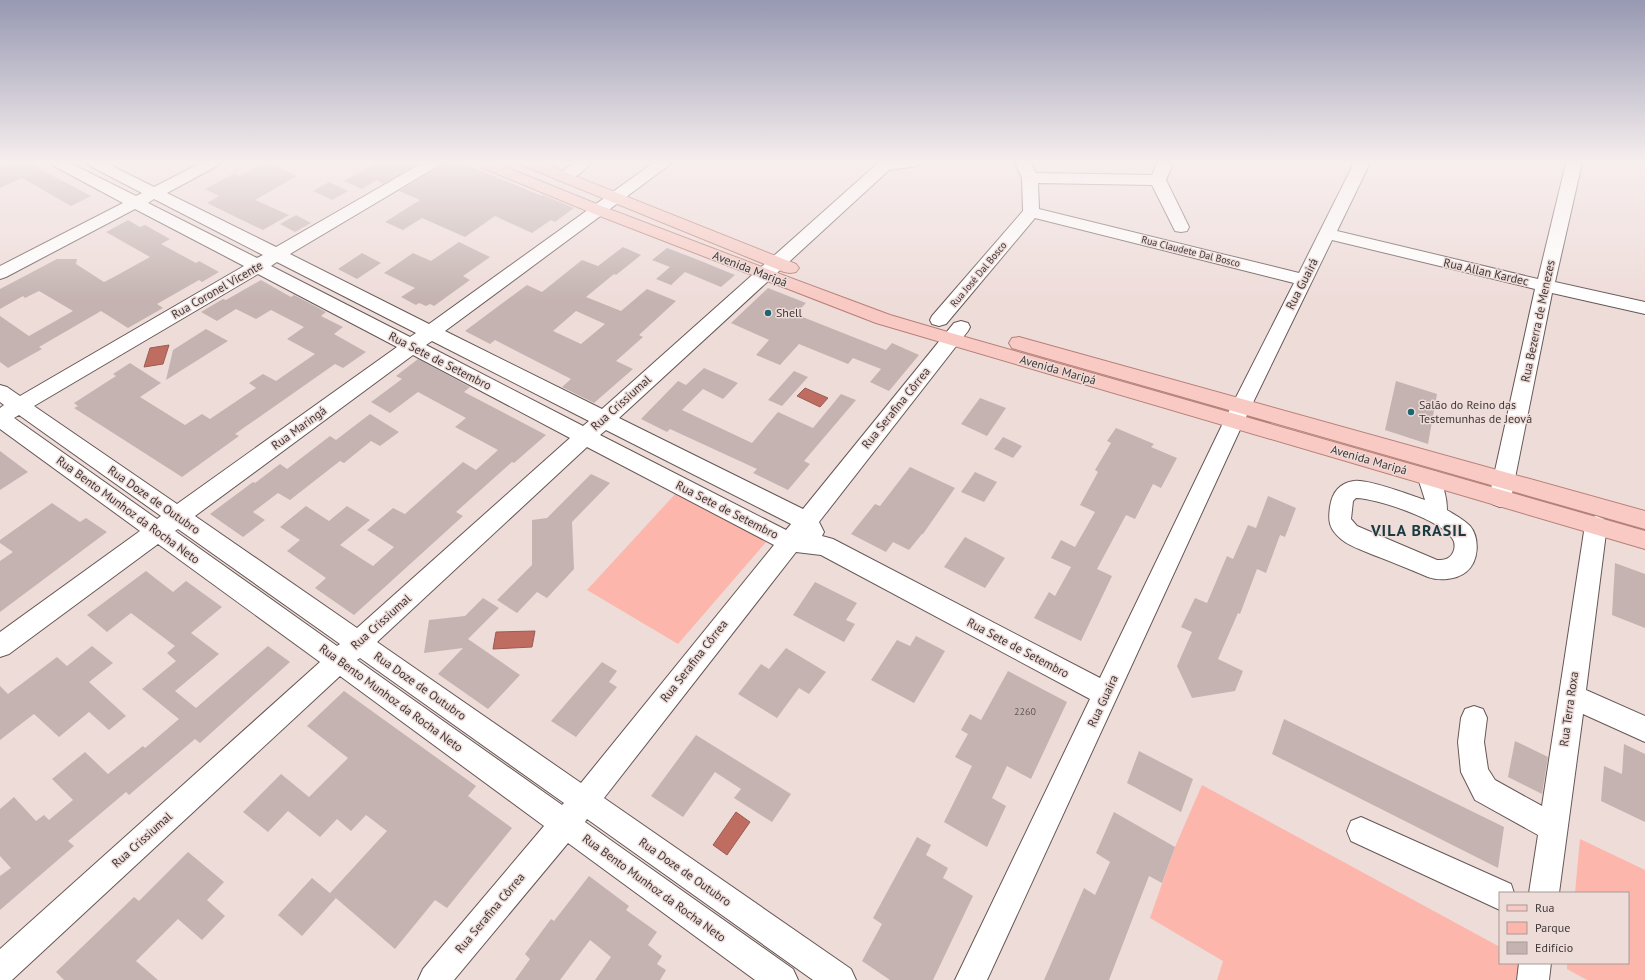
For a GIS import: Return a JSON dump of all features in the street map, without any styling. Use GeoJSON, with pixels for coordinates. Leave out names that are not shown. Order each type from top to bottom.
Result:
{"type":"FeatureCollection","features":[{"type":"Feature","properties":{"kind":"main road","name":"Avenida Maripá"},"geometry":{"type":"LineString","coordinates":[[619,209],[770,268],[883,319],[955,333],[1502,489],[1645,520]]}},
{"type":"Feature","properties":{"kind":"main road","name":"Avenida Maripá"},"geometry":{"type":"LineString","coordinates":[[1502,489],[1596,525],[1645,540]]}},
{"type":"Feature","properties":{"kind":"street"},"geometry":{"type":"LineString","coordinates":[[0,273],[123,209]]}},
{"type":"Feature","properties":{"kind":"street","name":"Rua Sete de Setembro"},"geometry":{"type":"LineString","coordinates":[[149,209],[789,542],[825,546],[1106,694]]}},
{"type":"Feature","properties":{"kind":"street","name":"Rua Sete de Setembro"},"geometry":{"type":"LineString","coordinates":[[186,209],[805,521],[825,546]]}},
{"type":"Feature","properties":{"kind":"street","name":"Rua Coronel Vicente"},"geometry":{"type":"LineString","coordinates":[[5,408],[258,266],[355,209]]}},
{"type":"Feature","properties":{"kind":"street","name":"Rua Maringá"},"geometry":{"type":"LineString","coordinates":[[0,646],[601,209]]}},
{"type":"Feature","properties":{"kind":"street","name":"Rua Crissiumal"},"geometry":{"type":"LineString","coordinates":[[0,970],[603,419],[836,209]]}},
{"type":"Feature","properties":{"kind":"street"},"geometry":{"type":"LineString","coordinates":[[1172,209],[1181,227]]}},
{"type":"Feature","properties":{"kind":"street","name":"Rua Guairá"},"geometry":{"type":"LineString","coordinates":[[1238,414],[1340,209]]}},
{"type":"Feature","properties":{"kind":"street","name":"Rua Bezerra de Menezes"},"geometry":{"type":"LineString","coordinates":[[1502,489],[1545,286],[1563,209]]}},
{"type":"Feature","properties":{"kind":"street","name":"Rua Claudete Dal Bosco"},"geometry":{"type":"LineString","coordinates":[[1031,212],[1304,280]]}},
{"type":"Feature","properties":{"kind":"street","name":"Rua José Dal Bosco"},"geometry":{"type":"LineString","coordinates":[[955,333],[1031,212]]}},
{"type":"Feature","properties":{"kind":"street","name":"Rua Allan Kardec"},"geometry":{"type":"LineString","coordinates":[[1328,234],[1545,286],[1645,308]]}},
{"type":"Feature","properties":{"kind":"street","name":"Rua Serafina Côrrea"},"geometry":{"type":"LineString","coordinates":[[434,980],[584,801],[955,333]]}},
{"type":"Feature","properties":{"kind":"street","name":"Rua Bento Munhoz da Rocha Neto"},"geometry":{"type":"LineString","coordinates":[[5,408],[168,524],[339,660],[782,980]]}},
{"type":"Feature","properties":{"kind":"street","name":"Rua Guaíra"},"geometry":{"type":"LineString","coordinates":[[971,980],[1238,414]]}},
{"type":"Feature","properties":{"kind":"street"},"geometry":{"type":"LineString","coordinates":[[1430,468],[1436,500],[1436,514]]}},
{"type":"Feature","properties":{"kind":"street"},"geometry":{"type":"LineString","coordinates":[[1355,489],[1389,498],[1436,514],[1453,524],[1463,534],[1466,544],[1462,562],[1443,570],[1436,570],[1367,542],[1349,533],[1339,522],[1342,497],[1355,489]]}},
{"type":"Feature","properties":{"kind":"street","name":"Rua Doze de Outubro"},"geometry":{"type":"LineString","coordinates":[[168,524],[359,642],[840,980]]}},
{"type":"Feature","properties":{"kind":"street","name":"Rua Terra Roxa"},"geometry":{"type":"LineString","coordinates":[[1544,892],[1596,525]]}},
{"type":"Feature","properties":{"kind":"street"},"geometry":{"type":"LineString","coordinates":[[1571,696],[1645,729]]}},
{"type":"Feature","properties":{"kind":"street"},"geometry":{"type":"LineString","coordinates":[[1474,718],[1471,742],[1475,772],[1485,790],[1553,828]]}},
{"type":"Feature","properties":{"kind":"street"},"geometry":{"type":"LineString","coordinates":[[1361,831],[1499,895]]}},
{"type":"Feature","properties":{"kind":"street"},"geometry":{"type":"LineString","coordinates":[[1533,980],[1535,964]]}},
{"type":"Feature","properties":{"kind":"green space"},"geometry":{"type":"Polygon","coordinates":[[[677,492],[767,541],[678,644],[587,590],[677,492]]]}},
{"type":"Feature","properties":{"kind":"green space"},"geometry":{"type":"Polygon","coordinates":[[[1202,785],[1499,946],[1499,964],[1519,964],[1516,980],[1217,980],[1223,961],[1150,918],[1175,847],[1202,785]]]}},
{"type":"Feature","properties":{"kind":"green space"},"geometry":{"type":"Polygon","coordinates":[[[1580,839],[1645,870],[1645,980],[1587,980],[1567,969],[1567,964],[1629,964],[1629,892],[1575,892],[1580,839]]]}},
{"type":"Feature","properties":{"kind":"shaded area"},"geometry":{"type":"Polygon","coordinates":[[[169,345],[163,364],[144,367],[150,348],[169,345]]]}},
{"type":"Feature","properties":{"kind":"shaded area"},"geometry":{"type":"Polygon","coordinates":[[[805,388],[828,398],[820,407],[797,396],[805,388]]]}},
{"type":"Feature","properties":{"kind":"shaded area"},"geometry":{"type":"Polygon","coordinates":[[[535,631],[532,647],[493,649],[496,632],[535,631]]]}},
{"type":"Feature","properties":{"kind":"shaded area"},"geometry":{"type":"Polygon","coordinates":[[[736,812],[750,822],[727,855],[713,845],[736,812]]]}},
{"type":"Feature","properties":{"kind":"building"},"geometry":{"type":"Polygon","coordinates":[[[219,209],[275,209],[289,215],[263,230],[219,209]]]}},
{"type":"Feature","properties":{"kind":"building"},"geometry":{"type":"Polygon","coordinates":[[[406,209],[573,209],[555,222],[551,220],[532,233],[495,216],[465,237],[422,218],[403,230],[385,222],[406,209]]]}},
{"type":"Feature","properties":{"kind":"building"},"geometry":{"type":"Polygon","coordinates":[[[296,215],[311,223],[295,232],[280,224],[296,215]]]}},
{"type":"Feature","properties":{"kind":"building"},"geometry":{"type":"Polygon","coordinates":[[[128,220],[140,227],[145,225],[170,239],[161,244],[196,263],[199,261],[219,272],[202,282],[199,280],[157,304],[163,308],[128,328],[101,311],[39,347],[42,349],[8,368],[0,362],[0,316],[29,336],[73,311],[39,291],[25,298],[23,296],[0,309],[0,289],[57,259],[77,259],[76,264],[104,282],[112,278],[150,257],[106,232],[128,220]]]}},
{"type":"Feature","properties":{"kind":"building"},"geometry":{"type":"Polygon","coordinates":[[[459,242],[490,257],[463,276],[470,280],[434,306],[430,304],[426,306],[419,303],[416,305],[401,297],[415,288],[384,273],[413,253],[431,261],[459,242]]]}},
{"type":"Feature","properties":{"kind":"building"},"geometry":{"type":"Polygon","coordinates":[[[623,247],[641,255],[616,275],[614,274],[586,297],[621,311],[647,289],[676,301],[639,335],[643,337],[616,361],[633,369],[594,403],[562,387],[571,379],[495,340],[490,344],[465,331],[527,285],[542,292],[582,260],[598,266],[623,247]],[[576,311],[553,331],[581,344],[605,324],[576,311]]]}},
{"type":"Feature","properties":{"kind":"building"},"geometry":{"type":"Polygon","coordinates":[[[667,248],[735,275],[721,287],[685,272],[671,285],[656,279],[670,267],[652,260],[667,248]]]}},
{"type":"Feature","properties":{"kind":"building"},"geometry":{"type":"Polygon","coordinates":[[[362,253],[381,263],[357,279],[338,269],[362,253]]]}},
{"type":"Feature","properties":{"kind":"building"},"geometry":{"type":"Polygon","coordinates":[[[261,280],[291,297],[294,295],[326,312],[321,316],[343,327],[334,334],[366,352],[343,368],[335,364],[235,434],[239,436],[182,477],[74,408],[78,406],[74,403],[116,376],[113,374],[130,363],[161,383],[140,397],[185,425],[202,414],[210,419],[256,388],[249,383],[263,374],[276,381],[315,354],[287,339],[304,327],[271,310],[256,319],[236,309],[217,321],[201,312],[261,280]]]}},
{"type":"Feature","properties":{"kind":"building"},"geometry":{"type":"Polygon","coordinates":[[[768,288],[806,303],[795,314],[886,350],[892,343],[919,355],[889,391],[870,382],[881,369],[853,358],[848,364],[799,344],[780,365],[756,355],[769,340],[731,323],[768,288]]]}},
{"type":"Feature","properties":{"kind":"building"},"geometry":{"type":"Polygon","coordinates":[[[206,329],[228,341],[166,380],[173,350],[206,329]]]}},
{"type":"Feature","properties":{"kind":"building"},"geometry":{"type":"Polygon","coordinates":[[[418,359],[470,387],[464,392],[546,435],[514,463],[512,462],[456,512],[463,516],[354,615],[315,588],[326,578],[287,551],[300,540],[280,527],[306,506],[329,521],[347,506],[370,520],[340,545],[373,566],[394,547],[367,530],[393,508],[405,514],[463,462],[476,470],[498,450],[455,427],[466,418],[418,392],[390,413],[371,402],[402,379],[396,376],[418,359]]]}},
{"type":"Feature","properties":{"kind":"building"},"geometry":{"type":"Polygon","coordinates":[[[704,368],[738,383],[723,399],[703,389],[682,410],[752,443],[778,412],[813,428],[841,394],[856,400],[804,461],[810,464],[788,490],[753,473],[757,469],[670,429],[667,432],[641,419],[678,381],[686,385],[704,368]]]}},
{"type":"Feature","properties":{"kind":"building"},"geometry":{"type":"Polygon","coordinates":[[[794,371],[808,377],[782,406],[768,400],[794,371]]]}},
{"type":"Feature","properties":{"kind":"building","name":"Salão do Reino das Testemunhas de Jeová"},"geometry":{"type":"Polygon","coordinates":[[[1396,381],[1437,394],[1428,444],[1385,430],[1396,381]]]}},
{"type":"Feature","properties":{"kind":"building"},"geometry":{"type":"Polygon","coordinates":[[[980,398],[1006,408],[987,436],[961,424],[980,398]]]}},
{"type":"Feature","properties":{"kind":"building"},"geometry":{"type":"Polygon","coordinates":[[[370,414],[399,432],[380,446],[371,441],[344,463],[340,461],[290,500],[278,493],[253,512],[265,520],[243,537],[210,514],[280,464],[287,469],[330,436],[336,440],[370,414]]]}},
{"type":"Feature","properties":{"kind":"building"},"geometry":{"type":"Polygon","coordinates":[[[1116,428],[1154,444],[1151,447],[1177,458],[1161,488],[1153,484],[1135,519],[1126,515],[1097,569],[1112,576],[1081,641],[1034,618],[1049,592],[1055,596],[1071,567],[1051,558],[1061,540],[1075,547],[1095,512],[1080,505],[1098,472],[1095,470],[1111,443],[1107,441],[1116,428]]]}},
{"type":"Feature","properties":{"kind":"building"},"geometry":{"type":"Polygon","coordinates":[[[1003,437],[1022,446],[1013,458],[994,449],[1003,437]]]}},
{"type":"Feature","properties":{"kind":"building"},"geometry":{"type":"Polygon","coordinates":[[[0,451],[28,472],[0,490],[0,451]]]}},
{"type":"Feature","properties":{"kind":"building"},"geometry":{"type":"Polygon","coordinates":[[[910,467],[955,488],[923,534],[909,550],[893,542],[886,552],[851,534],[875,504],[880,506],[910,467]]]}},
{"type":"Feature","properties":{"kind":"building"},"geometry":{"type":"Polygon","coordinates":[[[975,472],[997,482],[984,502],[961,492],[975,472]]]}},
{"type":"Feature","properties":{"kind":"building"},"geometry":{"type":"Polygon","coordinates":[[[591,474],[610,483],[572,522],[574,569],[547,598],[537,592],[517,613],[497,600],[532,565],[532,520],[547,518],[591,474]]]}},
{"type":"Feature","properties":{"kind":"building"},"geometry":{"type":"Polygon","coordinates":[[[1268,496],[1296,508],[1285,537],[1280,535],[1266,573],[1257,569],[1240,614],[1238,613],[1218,659],[1243,671],[1235,691],[1192,698],[1177,666],[1192,632],[1181,627],[1195,598],[1207,603],[1227,556],[1233,559],[1248,525],[1256,528],[1268,496]]]}},
{"type":"Feature","properties":{"kind":"building"},"geometry":{"type":"Polygon","coordinates":[[[52,503],[80,522],[86,518],[107,532],[0,612],[0,561],[13,552],[0,543],[0,540],[52,503]]]}},
{"type":"Feature","properties":{"kind":"building"},"geometry":{"type":"Polygon","coordinates":[[[965,537],[1005,558],[985,588],[944,567],[965,537]]]}},
{"type":"Feature","properties":{"kind":"building"},"geometry":{"type":"Polygon","coordinates":[[[1615,563],[1645,574],[1645,628],[1612,615],[1615,563]]]}},
{"type":"Feature","properties":{"kind":"building"},"geometry":{"type":"Polygon","coordinates":[[[146,571],[173,592],[186,581],[222,607],[191,633],[219,654],[175,691],[196,708],[268,646],[290,662],[200,743],[195,739],[129,795],[126,792],[68,841],[74,846],[0,910],[0,876],[11,868],[0,856],[0,809],[14,797],[36,821],[44,815],[49,820],[73,800],[52,779],[85,752],[108,774],[143,746],[145,748],[179,719],[142,689],[176,661],[167,653],[175,646],[131,613],[107,632],[87,615],[146,571]]]}},
{"type":"Feature","properties":{"kind":"building"},"geometry":{"type":"Polygon","coordinates":[[[815,582],[857,603],[846,620],[855,624],[844,642],[793,615],[815,582]]]}},
{"type":"Feature","properties":{"kind":"building"},"geometry":{"type":"Polygon","coordinates":[[[483,598],[499,608],[468,639],[520,675],[488,709],[438,674],[463,648],[424,653],[429,620],[465,616],[483,598]]]}},
{"type":"Feature","properties":{"kind":"building"},"geometry":{"type":"Polygon","coordinates":[[[916,636],[945,651],[914,703],[871,680],[897,640],[910,646],[916,636]]]}},
{"type":"Feature","properties":{"kind":"building"},"geometry":{"type":"Polygon","coordinates":[[[92,646],[113,663],[89,682],[126,716],[109,730],[89,712],[59,737],[34,714],[0,740],[0,686],[8,694],[57,657],[67,666],[92,646]]]}},
{"type":"Feature","properties":{"kind":"building"},"geometry":{"type":"Polygon","coordinates":[[[786,648],[826,672],[809,694],[799,688],[777,718],[738,694],[761,664],[769,669],[786,648]]]}},
{"type":"Feature","properties":{"kind":"building"},"geometry":{"type":"Polygon","coordinates":[[[602,662],[617,671],[609,682],[617,687],[576,737],[551,721],[602,662]]]}},
{"type":"Feature","properties":{"kind":"building"},"geometry":{"type":"Polygon","coordinates":[[[1008,671],[1067,702],[1031,779],[1007,766],[992,798],[1006,806],[987,847],[944,822],[972,766],[955,757],[968,734],[961,730],[970,714],[981,720],[1008,671]]]}},
{"type":"Feature","properties":{"kind":"building"},"geometry":{"type":"Polygon","coordinates":[[[344,691],[476,786],[468,796],[512,828],[447,908],[435,900],[395,949],[330,893],[387,831],[366,815],[351,831],[337,819],[320,837],[288,811],[268,832],[243,812],[281,774],[309,797],[348,758],[307,726],[344,691]]]}},
{"type":"Feature","properties":{"kind":"building"},"geometry":{"type":"Polygon","coordinates":[[[1284,719],[1504,827],[1498,868],[1272,754],[1284,719]]]}},
{"type":"Feature","properties":{"kind":"building"},"geometry":{"type":"Polygon","coordinates":[[[696,735],[791,794],[772,822],[734,798],[741,789],[715,772],[683,817],[651,796],[696,735]]]}},
{"type":"Feature","properties":{"kind":"building"},"geometry":{"type":"Polygon","coordinates":[[[1515,741],[1548,757],[1542,794],[1508,777],[1515,741]]]}},
{"type":"Feature","properties":{"kind":"building"},"geometry":{"type":"Polygon","coordinates":[[[1624,744],[1645,754],[1645,822],[1601,801],[1604,766],[1622,774],[1624,744]]]}},
{"type":"Feature","properties":{"kind":"building"},"geometry":{"type":"Polygon","coordinates":[[[1139,751],[1193,779],[1181,812],[1127,783],[1139,751]]]}},
{"type":"Feature","properties":{"kind":"building"},"geometry":{"type":"Polygon","coordinates":[[[1114,812],[1175,847],[1162,883],[1149,876],[1109,980],[1044,980],[1084,888],[1095,895],[1110,862],[1096,853],[1114,812]]]}},
{"type":"Feature","properties":{"kind":"building"},"geometry":{"type":"Polygon","coordinates":[[[917,837],[931,845],[926,855],[948,868],[943,878],[973,896],[933,980],[890,980],[862,961],[882,924],[873,918],[917,837]]]}},
{"type":"Feature","properties":{"kind":"building"},"geometry":{"type":"Polygon","coordinates":[[[188,852],[224,882],[207,900],[225,916],[202,940],[178,919],[136,961],[158,980],[64,980],[56,972],[134,897],[139,901],[188,852]]]}},
{"type":"Feature","properties":{"kind":"building"},"geometry":{"type":"Polygon","coordinates":[[[589,876],[629,906],[626,910],[657,932],[648,945],[662,956],[657,964],[666,970],[660,980],[595,980],[611,957],[590,940],[560,980],[515,980],[530,959],[525,954],[551,919],[554,921],[589,876]]]}},
{"type":"Feature","properties":{"kind":"building"},"geometry":{"type":"Polygon","coordinates":[[[312,878],[336,898],[302,936],[278,915],[312,878]]]}},
{"type":"Feature","properties":{"kind":"place","name":"Shell"},"geometry":{"type":"Point","coordinates":[768,313]}},
{"type":"Feature","properties":{"kind":"place","name":"Salão do Reino das Testemunhas de Jeová"},"geometry":{"type":"Point","coordinates":[1411,412]}},
{"type":"Feature","properties":{"kind":"district","name":"VILA BRASIL"},"geometry":{"type":"Point","coordinates":[1419,530]}}]}
